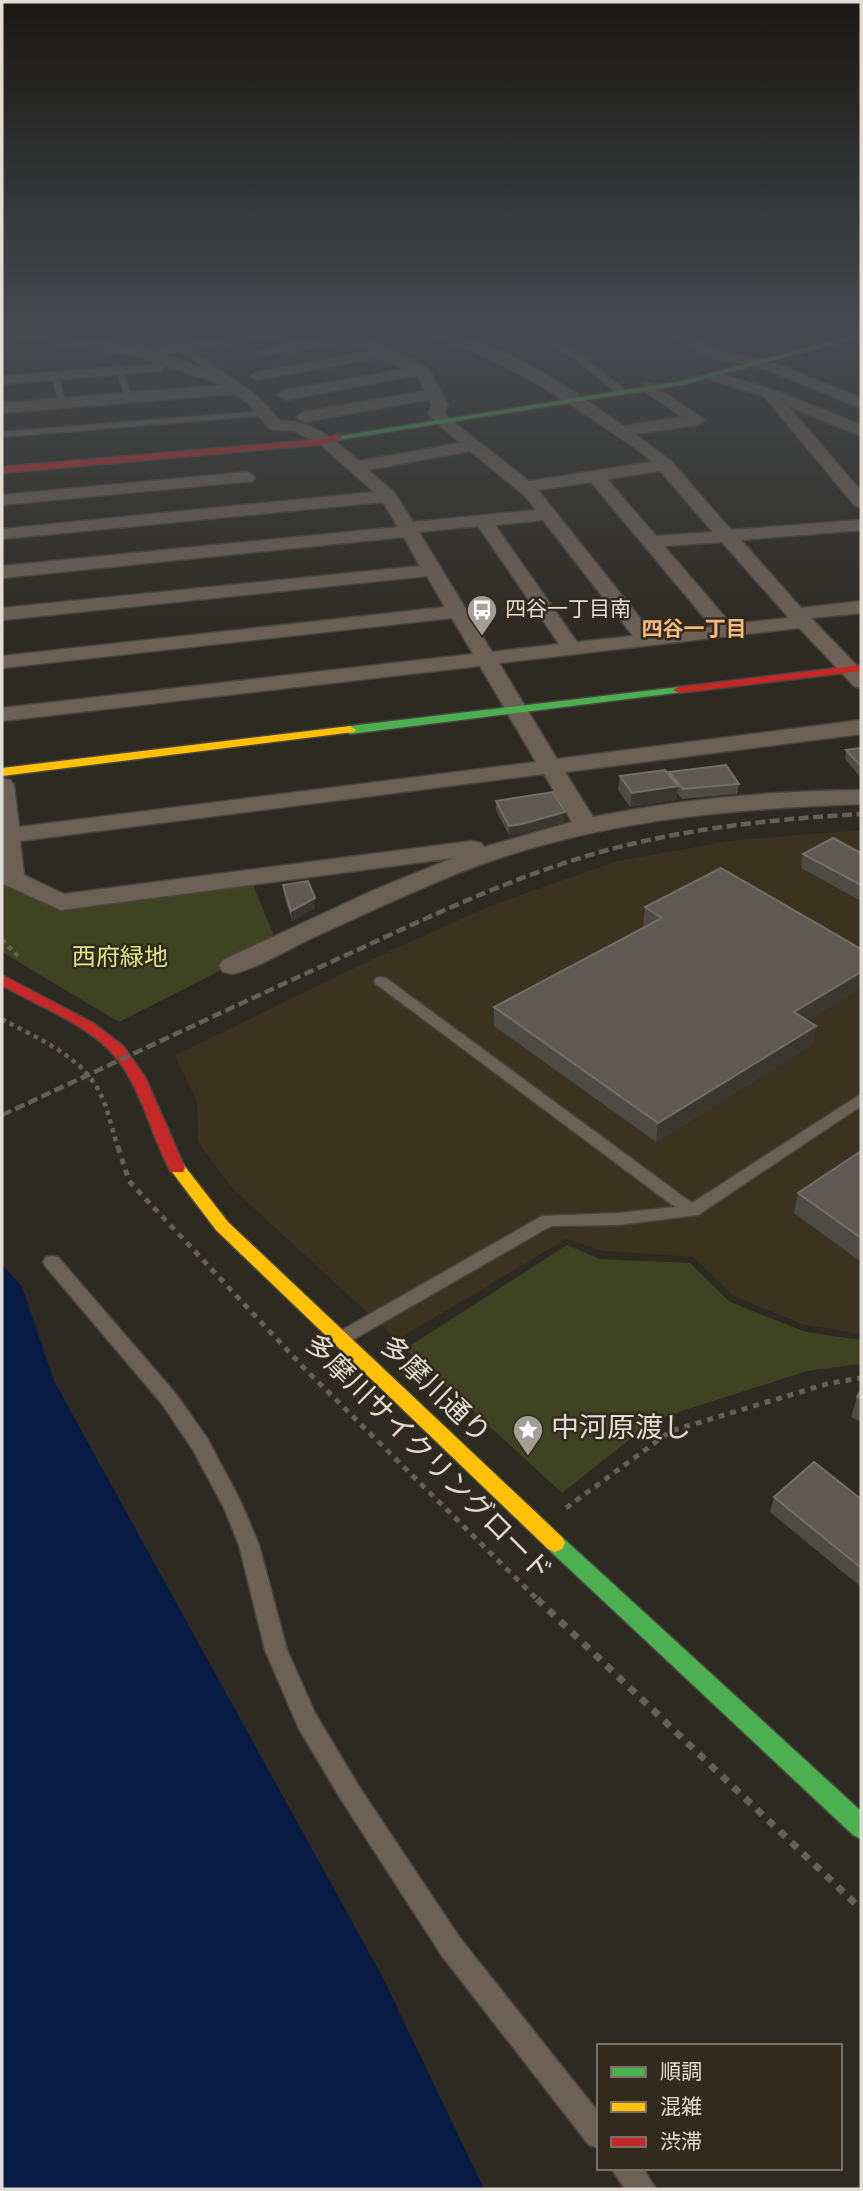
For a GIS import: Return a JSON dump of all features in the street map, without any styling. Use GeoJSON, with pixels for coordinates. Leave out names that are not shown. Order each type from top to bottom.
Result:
{"type":"FeatureCollection","features":[{"type":"Feature","properties":{"kind":"street"},"geometry":{"type":"LineString","coordinates":[[310,433],[316,438],[327,440]]}},
{"type":"Feature","properties":{"kind":"street"},"geometry":{"type":"LineString","coordinates":[[320,433],[388,496],[587,827]]}},
{"type":"Feature","properties":{"kind":"street"},"geometry":{"type":"LineString","coordinates":[[2,470],[327,440],[365,433]]}},
{"type":"Feature","properties":{"kind":"street"},"geometry":{"type":"LineString","coordinates":[[457,433],[526,487],[647,640]]}},
{"type":"Feature","properties":{"kind":"street"},"geometry":{"type":"LineString","coordinates":[[623,433],[665,465],[799,618],[858,673]]}},
{"type":"Feature","properties":{"kind":"street"},"geometry":{"type":"LineString","coordinates":[[803,433],[861,502]]}},
{"type":"Feature","properties":{"kind":"street"},"geometry":{"type":"LineString","coordinates":[[355,467],[473,446]]}},
{"type":"Feature","properties":{"kind":"street"},"geometry":{"type":"LineString","coordinates":[[236,449],[262,508]]}},
{"type":"Feature","properties":{"kind":"street"},"geometry":{"type":"LineString","coordinates":[[526,487],[665,465]]}},
{"type":"Feature","properties":{"kind":"street"},"geometry":{"type":"LineString","coordinates":[[2,500],[247,477]]}},
{"type":"Feature","properties":{"kind":"street"},"geometry":{"type":"LineString","coordinates":[[596,477],[726,631]]}},
{"type":"Feature","properties":{"kind":"street"},"geometry":{"type":"LineString","coordinates":[[2,534],[388,496]]}},
{"type":"Feature","properties":{"kind":"street"},"geometry":{"type":"LineString","coordinates":[[2,572],[548,514]]}},
{"type":"Feature","properties":{"kind":"street"},"geometry":{"type":"LineString","coordinates":[[483,520],[572,649]]}},
{"type":"Feature","properties":{"kind":"street"},"geometry":{"type":"LineString","coordinates":[[651,542],[861,525]]}},
{"type":"Feature","properties":{"kind":"street"},"geometry":{"type":"LineString","coordinates":[[2,614],[432,570]]}},
{"type":"Feature","properties":{"kind":"street"},"geometry":{"type":"LineString","coordinates":[[2,715],[726,631],[861,607]]}},
{"type":"Feature","properties":{"kind":"street"},"geometry":{"type":"LineString","coordinates":[[2,662],[457,612]]}},
{"type":"Feature","properties":{"kind":"street"},"geometry":{"type":"LineString","coordinates":[[2,772],[516,710],[858,673]]}},
{"type":"Feature","properties":{"kind":"street"},"geometry":{"type":"LineString","coordinates":[[6,836],[861,727]]}},
{"type":"Feature","properties":{"kind":"street"},"geometry":{"type":"LineString","coordinates":[[2,785],[12,879],[61,902],[526,841],[587,827],[716,805],[861,797]]}},
{"type":"Feature","properties":{"kind":"street"},"geometry":{"type":"LineString","coordinates":[[233,966],[433,875],[526,841]]}},
{"type":"Feature","properties":{"kind":"street","name":"多摩川通り"},"geometry":{"type":"LineString","coordinates":[[2,979],[20,993],[113,1045],[133,1073],[173,1162],[201,1203],[539,1529],[861,1827]]}},
{"type":"Feature","properties":{"kind":"lane"},"geometry":{"type":"LineString","coordinates":[[2,435],[23,433]]}},
{"type":"Feature","properties":{"kind":"lane"},"geometry":{"type":"LineString","coordinates":[[381,981],[692,1211]]}},
{"type":"Feature","properties":{"kind":"lane"},"geometry":{"type":"LineString","coordinates":[[342,1339],[548,1220],[618,1219],[692,1211],[861,1099]]}},
{"type":"Feature","properties":{"kind":"lane"},"geometry":{"type":"LineString","coordinates":[[52,1262],[169,1399],[200,1444],[233,1506],[249,1545],[276,1650],[307,1721],[350,1793],[451,1947],[597,2132]]}},
{"type":"Feature","properties":{"kind":"lane"},"geometry":{"type":"LineString","coordinates":[[627,2170],[642,2189]]}},
{"type":"Feature","properties":{"kind":"path","name":"多摩川サイクリングロード"},"geometry":{"type":"LineString","coordinates":[[2,1019],[64,1053],[90,1077],[100,1093],[129,1181],[304,1368],[608,1670],[861,1909]]}},
{"type":"Feature","properties":{"kind":"path"},"geometry":{"type":"LineString","coordinates":[[563,1510],[671,1431],[830,1383],[861,1378]]}},
{"type":"Feature","properties":{"kind":"shaded area"},"geometry":{"type":"Polygon","coordinates":[[[861,830],[861,1334],[805,1325],[733,1296],[693,1257],[604,1251],[566,1239],[397,1340],[232,1188],[198,1142],[197,1102],[175,1055],[394,949],[490,906],[617,861],[736,840],[861,830]]]}},
{"type":"Feature","properties":{"kind":"green space","name":"西府緑地"},"geometry":{"type":"Polygon","coordinates":[[[10,885],[56,907],[76,908],[253,885],[274,936],[227,959],[218,972],[119,1022],[2,952],[2,887],[10,885]]]}},
{"type":"Feature","properties":{"kind":"green space"},"geometry":{"type":"Polygon","coordinates":[[[567,1245],[600,1259],[690,1263],[730,1302],[806,1332],[861,1340],[861,1364],[807,1371],[654,1420],[562,1493],[405,1349],[567,1245]]]}},
{"type":"Feature","properties":{"kind":"water"},"geometry":{"type":"Polygon","coordinates":[[[2,1264],[22,1287],[54,1381],[382,1976],[484,2189],[2,2189],[2,1264]]]}},
{"type":"Feature","properties":{"kind":"building"},"geometry":{"type":"Polygon","coordinates":[[[861,748],[861,766],[846,750],[861,748]]]}},
{"type":"Feature","properties":{"kind":"building"},"geometry":{"type":"Polygon","coordinates":[[[726,765],[739,784],[683,789],[669,772],[726,765]]]}},
{"type":"Feature","properties":{"kind":"building"},"geometry":{"type":"Polygon","coordinates":[[[665,770],[678,786],[632,793],[620,776],[665,770]]]}},
{"type":"Feature","properties":{"kind":"building"},"geometry":{"type":"Polygon","coordinates":[[[553,792],[565,812],[522,824],[509,826],[496,801],[553,792]]]}},
{"type":"Feature","properties":{"kind":"building"},"geometry":{"type":"Polygon","coordinates":[[[833,838],[861,853],[861,885],[803,854],[833,838]]]}},
{"type":"Feature","properties":{"kind":"building"},"geometry":{"type":"Polygon","coordinates":[[[721,868],[861,949],[861,972],[794,1012],[816,1026],[658,1123],[494,1007],[662,918],[645,907],[721,868]]]}},
{"type":"Feature","properties":{"kind":"building"},"geometry":{"type":"Polygon","coordinates":[[[308,881],[315,898],[291,911],[283,885],[308,881]]]}},
{"type":"Feature","properties":{"kind":"building"},"geometry":{"type":"Polygon","coordinates":[[[861,1151],[861,1238],[798,1193],[861,1151]]]}},
{"type":"Feature","properties":{"kind":"building"},"geometry":{"type":"Polygon","coordinates":[[[814,1462],[861,1499],[861,1568],[774,1497],[814,1462]]]}},
{"type":"Feature","properties":{"kind":"railway"},"geometry":{"type":"LineString","coordinates":[[2,1115],[415,924],[540,872],[604,851],[667,836],[764,822],[861,814]]}},
{"type":"Feature","properties":{"kind":"traffic: fast"},"geometry":{"type":"LineString","coordinates":[[338,437],[362,433]]}},
{"type":"Feature","properties":{"kind":"traffic: fast"},"geometry":{"type":"LineString","coordinates":[[350,730],[679,690]]}},
{"type":"Feature","properties":{"kind":"traffic: fast"},"geometry":{"type":"LineString","coordinates":[[555,1543],[861,1827]]}},
{"type":"Feature","properties":{"kind":"traffic: slow"},"geometry":{"type":"LineString","coordinates":[[2,772],[350,730]]}},
{"type":"Feature","properties":{"kind":"traffic: slow"},"geometry":{"type":"LineString","coordinates":[[177,1168],[222,1226],[555,1543]]}},
{"type":"Feature","properties":{"kind":"traffic: jam"},"geometry":{"type":"LineString","coordinates":[[2,470],[326,441],[338,437]]}},
{"type":"Feature","properties":{"kind":"traffic: jam"},"geometry":{"type":"LineString","coordinates":[[679,690],[861,668]]}},
{"type":"Feature","properties":{"kind":"traffic: jam"},"geometry":{"type":"LineString","coordinates":[[2,979],[88,1026],[118,1050],[137,1077],[177,1168]]}},
{"type":"Feature","properties":{"kind":"place","name":"四谷一丁目南"},"geometry":{"type":"Point","coordinates":[482,637]}},
{"type":"Feature","properties":{"kind":"place","name":"中河原渡し"},"geometry":{"type":"Point","coordinates":[528,1457]}},
{"type":"Feature","properties":{"kind":"district","name":"四谷一丁目"},"geometry":{"type":"Point","coordinates":[694,630]}}]}
